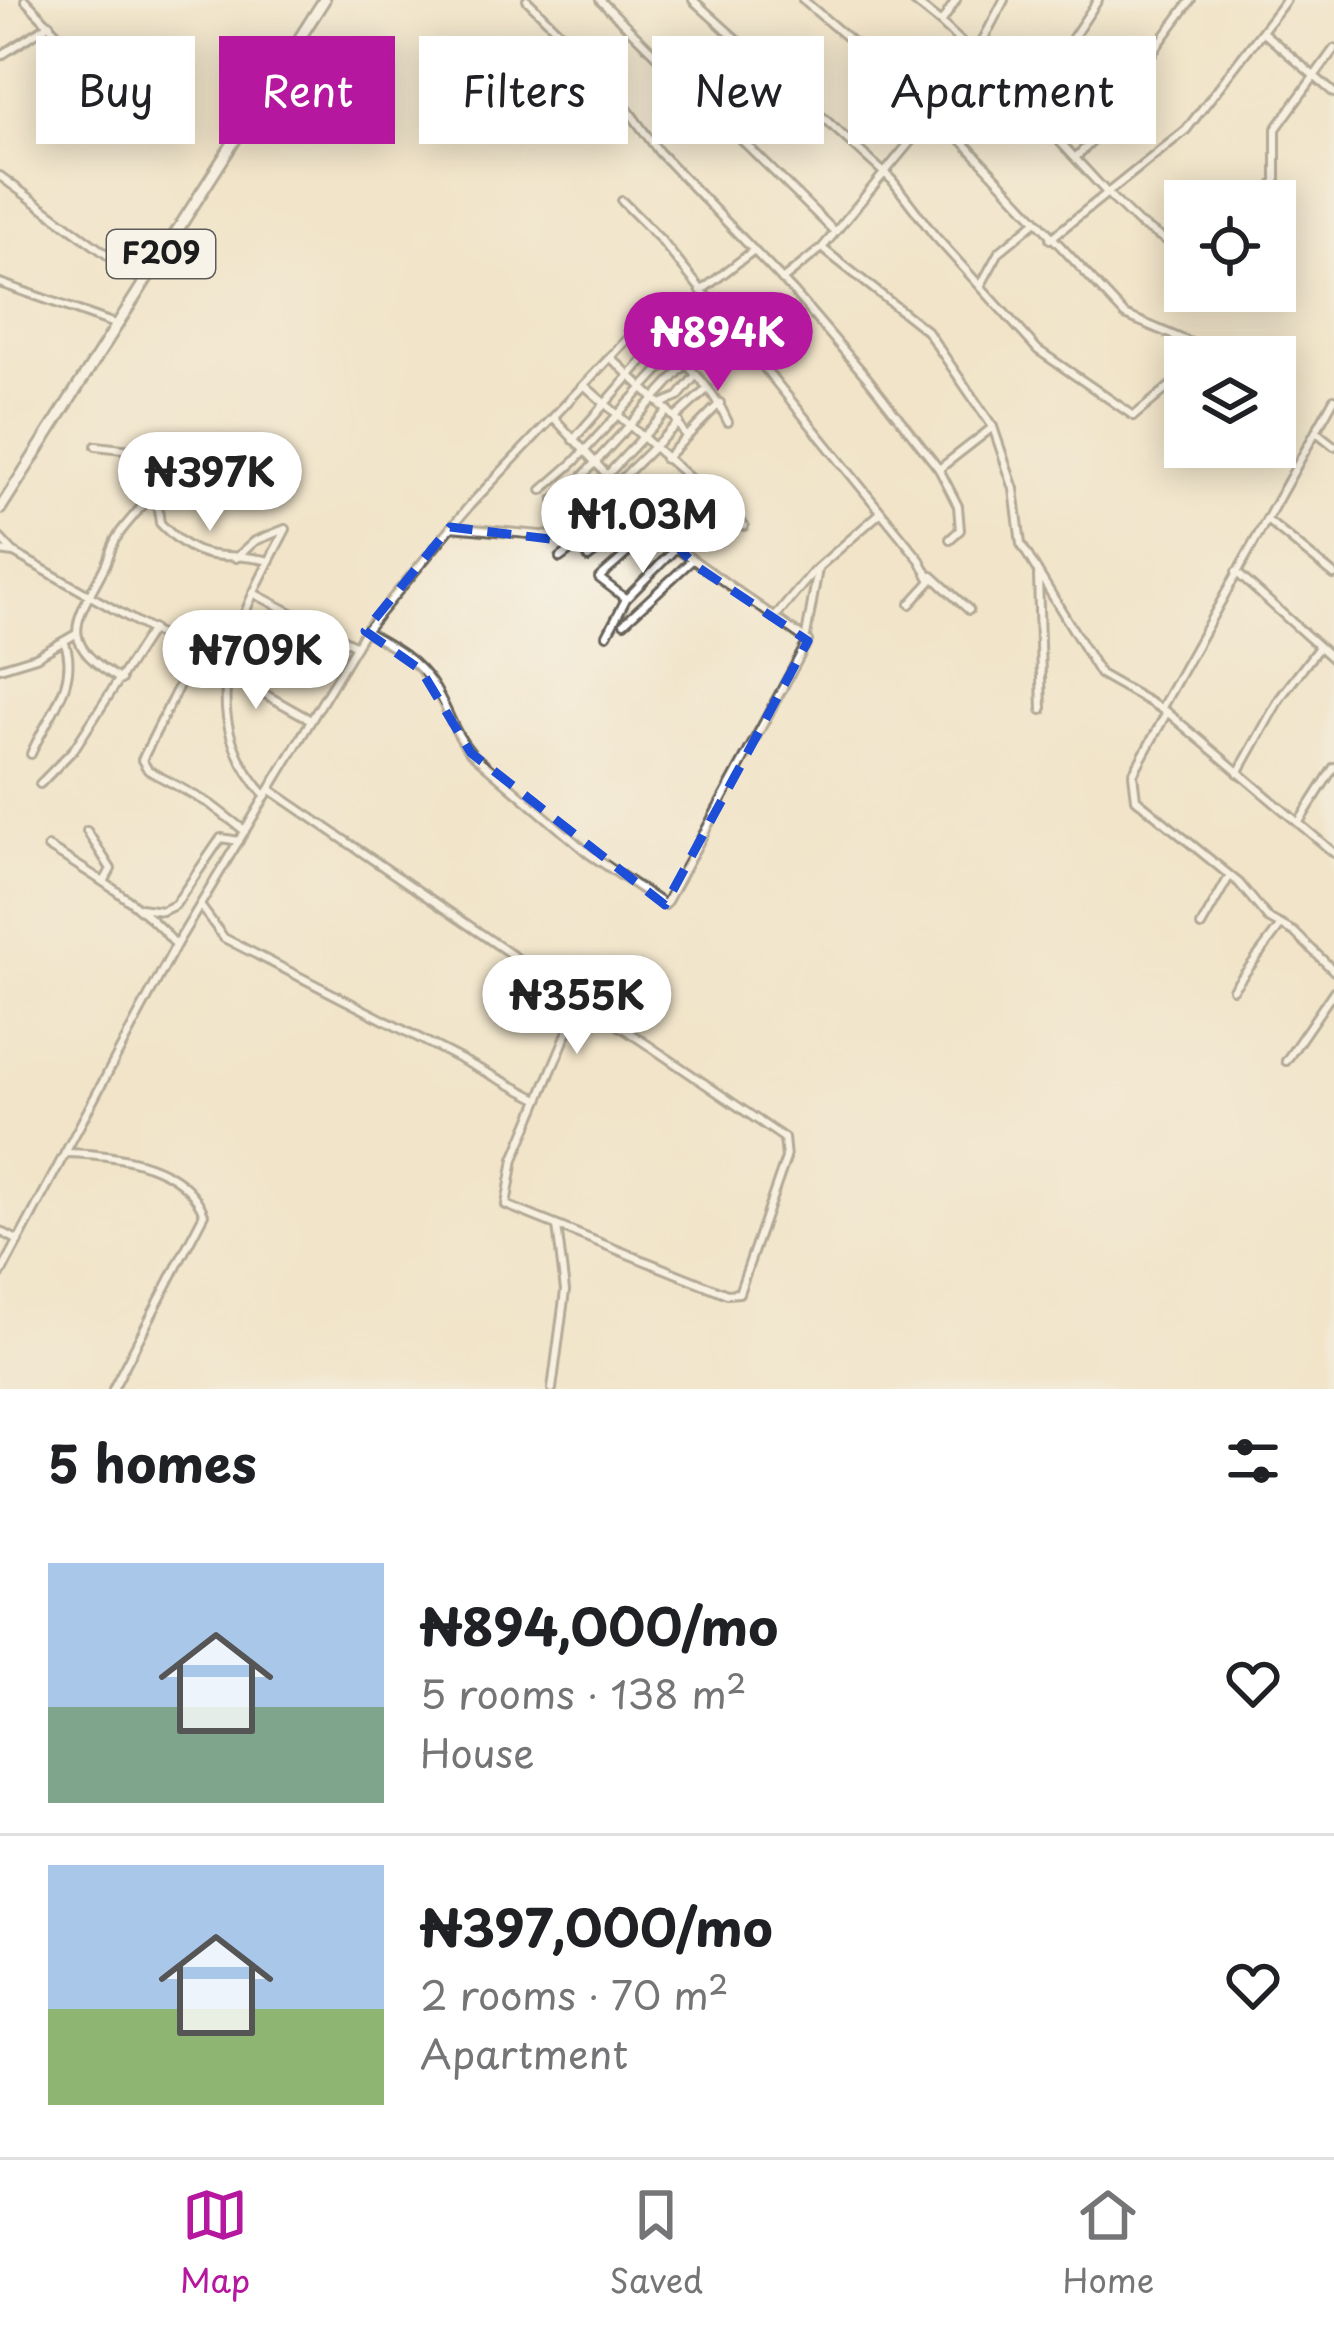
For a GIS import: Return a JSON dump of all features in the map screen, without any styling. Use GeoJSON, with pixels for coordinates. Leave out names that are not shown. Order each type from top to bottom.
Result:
{"type":"FeatureCollection","features":[{"type":"Feature","properties":{"kind":"main road","name":"F209"},"geometry":{"type":"LineString","coordinates":[[0,508],[324,0]]}},
{"type":"Feature","properties":{"kind":"street"},"geometry":{"type":"LineString","coordinates":[[25,0],[60,36]]}},
{"type":"Feature","properties":{"kind":"street"},"geometry":{"type":"LineString","coordinates":[[527,0],[604,77],[658,152],[782,280],[939,470],[961,520],[960,530],[950,539]]}},
{"type":"Feature","properties":{"kind":"street"},"geometry":{"type":"LineString","coordinates":[[600,0],[834,231]]}},
{"type":"Feature","properties":{"kind":"street"},"geometry":{"type":"LineString","coordinates":[[693,0],[882,171],[1038,350],[1135,416],[1164,391]]}},
{"type":"Feature","properties":{"kind":"street"},"geometry":{"type":"LineString","coordinates":[[803,0],[848,38]]}},
{"type":"Feature","properties":{"kind":"street"},"geometry":{"type":"LineString","coordinates":[[912,0],[954,36]]}},
{"type":"Feature","properties":{"kind":"street"},"geometry":{"type":"LineString","coordinates":[[940,23],[956,0]]}},
{"type":"Feature","properties":{"kind":"street"},"geometry":{"type":"LineString","coordinates":[[985,36],[1004,0]]}},
{"type":"Feature","properties":{"kind":"street"},"geometry":{"type":"LineString","coordinates":[[1074,36],[1098,0]]}},
{"type":"Feature","properties":{"kind":"street"},"geometry":{"type":"LineString","coordinates":[[1077,156],[1101,133],[1106,116],[1191,0]]}},
{"type":"Feature","properties":{"kind":"street"},"geometry":{"type":"LineString","coordinates":[[1050,238],[1110,196],[1186,130],[1265,34],[1286,0]]}},
{"type":"Feature","properties":{"kind":"street"},"geometry":{"type":"LineString","coordinates":[[0,56],[50,24]]}},
{"type":"Feature","properties":{"kind":"street"},"geometry":{"type":"LineString","coordinates":[[1265,34],[1334,93]]}},
{"type":"Feature","properties":{"kind":"street"},"geometry":{"type":"LineString","coordinates":[[1276,180],[1276,129],[1334,49]]}},
{"type":"Feature","properties":{"kind":"street"},"geometry":{"type":"LineString","coordinates":[[782,280],[822,248],[908,144]]}},
{"type":"Feature","properties":{"kind":"street"},"geometry":{"type":"LineString","coordinates":[[964,144],[1125,315],[1175,336]]}},
{"type":"Feature","properties":{"kind":"street"},"geometry":{"type":"LineString","coordinates":[[1066,144],[1110,196],[1138,223],[1164,239]]}},
{"type":"Feature","properties":{"kind":"street"},"geometry":{"type":"LineString","coordinates":[[0,176],[144,282]]}},
{"type":"Feature","properties":{"kind":"street"},"geometry":{"type":"LineString","coordinates":[[622,201],[701,291],[929,573],[970,610]]}},
{"type":"Feature","properties":{"kind":"street"},"geometry":{"type":"LineString","coordinates":[[982,283],[999,252],[1035,222]]}},
{"type":"Feature","properties":{"kind":"street"},"geometry":{"type":"LineString","coordinates":[[822,248],[926,331],[993,427],[1014,489],[1018,538],[1100,674],[1164,711],[1334,853]]}},
{"type":"Feature","properties":{"kind":"street"},"geometry":{"type":"LineString","coordinates":[[701,291],[754,250]]}},
{"type":"Feature","properties":{"kind":"street"},"geometry":{"type":"LineString","coordinates":[[0,283],[115,324]]}},
{"type":"Feature","properties":{"kind":"street"},"geometry":{"type":"LineString","coordinates":[[0,1275],[176,945],[365,631],[451,527],[655,314],[721,373],[744,348]]}},
{"type":"Feature","properties":{"kind":"street"},"geometry":{"type":"LineString","coordinates":[[639,326],[686,364],[720,403],[728,422]]}},
{"type":"Feature","properties":{"kind":"street"},"geometry":{"type":"LineString","coordinates":[[573,440],[660,341]]}},
{"type":"Feature","properties":{"kind":"street"},"geometry":{"type":"LineString","coordinates":[[542,490],[584,452],[674,354]]}},
{"type":"Feature","properties":{"kind":"street"},"geometry":{"type":"LineString","coordinates":[[610,357],[677,420],[685,435]]}},
{"type":"Feature","properties":{"kind":"street"},"geometry":{"type":"LineString","coordinates":[[562,514],[608,476],[686,364]]}},
{"type":"Feature","properties":{"kind":"street"},"geometry":{"type":"LineString","coordinates":[[554,500],[595,462],[626,424],[678,397],[696,375]]}},
{"type":"Feature","properties":{"kind":"street"},"geometry":{"type":"LineString","coordinates":[[585,386],[744,526]]}},
{"type":"Feature","properties":{"kind":"street"},"geometry":{"type":"LineString","coordinates":[[451,527],[556,540],[588,518],[707,389]]}},
{"type":"Feature","properties":{"kind":"street"},"geometry":{"type":"LineString","coordinates":[[1334,399],[1236,572],[1141,755],[1132,792],[1179,838],[1257,900],[1268,919],[1282,924],[1334,971]]}},
{"type":"Feature","properties":{"kind":"street"},"geometry":{"type":"LineString","coordinates":[[664,459],[720,403]]}},
{"type":"Feature","properties":{"kind":"street"},"geometry":{"type":"LineString","coordinates":[[555,419],[692,562],[806,636]]}},
{"type":"Feature","properties":{"kind":"street"},"geometry":{"type":"LineString","coordinates":[[677,420],[693,426]]}},
{"type":"Feature","properties":{"kind":"street"},"geometry":{"type":"LineString","coordinates":[[939,470],[993,427]]}},
{"type":"Feature","properties":{"kind":"street"},"geometry":{"type":"LineString","coordinates":[[1318,434],[1334,446]]}},
{"type":"Feature","properties":{"kind":"street"},"geometry":{"type":"LineString","coordinates":[[161,437],[156,514],[169,532],[202,554],[269,561]]}},
{"type":"Feature","properties":{"kind":"street"},"geometry":{"type":"LineString","coordinates":[[95,446],[141,451],[156,472]]}},
{"type":"Feature","properties":{"kind":"street"},"geometry":{"type":"LineString","coordinates":[[122,680],[90,657],[76,634],[77,611],[113,541],[155,484]]}},
{"type":"Feature","properties":{"kind":"street"},"geometry":{"type":"LineString","coordinates":[[560,558],[634,502]]}},
{"type":"Feature","properties":{"kind":"street"},"geometry":{"type":"LineString","coordinates":[[776,616],[818,569],[879,514]]}},
{"type":"Feature","properties":{"kind":"street"},"geometry":{"type":"LineString","coordinates":[[583,543],[588,558],[644,515]]}},
{"type":"Feature","properties":{"kind":"street"},"geometry":{"type":"LineString","coordinates":[[1268,521],[1334,575]]}},
{"type":"Feature","properties":{"kind":"street"},"geometry":{"type":"LineString","coordinates":[[626,599],[599,578],[656,528]]}},
{"type":"Feature","properties":{"kind":"street"},"geometry":{"type":"LineString","coordinates":[[233,560],[266,535],[286,529],[253,593],[224,668],[236,756],[268,793],[581,1000],[784,1138],[788,1150],[739,1293],[727,1294],[510,1209],[504,1193],[581,1000]]}},
{"type":"Feature","properties":{"kind":"street"},"geometry":{"type":"LineString","coordinates":[[0,538],[88,595],[311,719]]}},
{"type":"Feature","properties":{"kind":"street"},"geometry":{"type":"LineString","coordinates":[[1,554],[11,548]]}},
{"type":"Feature","properties":{"kind":"street"},"geometry":{"type":"LineString","coordinates":[[607,635],[626,599],[676,548]]}},
{"type":"Feature","properties":{"kind":"street"},"geometry":{"type":"LineString","coordinates":[[624,623],[692,562]]}},
{"type":"Feature","properties":{"kind":"street"},"geometry":{"type":"LineString","coordinates":[[365,631],[421,670],[436,689],[455,735],[471,753],[589,854],[665,905],[764,715],[803,656],[818,569]]}},
{"type":"Feature","properties":{"kind":"street"},"geometry":{"type":"LineString","coordinates":[[1038,572],[1042,710]]}},
{"type":"Feature","properties":{"kind":"street"},"geometry":{"type":"LineString","coordinates":[[1236,572],[1334,660]]}},
{"type":"Feature","properties":{"kind":"street"},"geometry":{"type":"LineString","coordinates":[[910,604],[932,581],[929,573]]}},
{"type":"Feature","properties":{"kind":"street"},"geometry":{"type":"LineString","coordinates":[[253,593],[356,646]]}},
{"type":"Feature","properties":{"kind":"street"},"geometry":{"type":"LineString","coordinates":[[40,784],[74,749],[152,629]]}},
{"type":"Feature","properties":{"kind":"street"},"geometry":{"type":"LineString","coordinates":[[0,668],[76,634]]}},
{"type":"Feature","properties":{"kind":"street"},"geometry":{"type":"LineString","coordinates":[[31,754],[68,674],[64,641]]}},
{"type":"Feature","properties":{"kind":"street"},"geometry":{"type":"LineString","coordinates":[[1238,773],[1280,698],[1319,647]]}},
{"type":"Feature","properties":{"kind":"street"},"geometry":{"type":"LineString","coordinates":[[195,652],[142,760],[148,770],[244,831]]}},
{"type":"Feature","properties":{"kind":"street"},"geometry":{"type":"LineString","coordinates":[[1299,822],[1334,767]]}},
{"type":"Feature","properties":{"kind":"street"},"geometry":{"type":"LineString","coordinates":[[87,831],[111,869],[104,882]]}},
{"type":"Feature","properties":{"kind":"street"},"geometry":{"type":"LineString","coordinates":[[137,908],[162,911],[175,905],[221,838],[239,841]]}},
{"type":"Feature","properties":{"kind":"street"},"geometry":{"type":"LineString","coordinates":[[48,847],[104,882],[176,945]]}},
{"type":"Feature","properties":{"kind":"street"},"geometry":{"type":"LineString","coordinates":[[1202,926],[1229,875]]}},
{"type":"Feature","properties":{"kind":"street"},"geometry":{"type":"LineString","coordinates":[[202,908],[224,938],[538,1099]]}},
{"type":"Feature","properties":{"kind":"street"},"geometry":{"type":"LineString","coordinates":[[1233,989],[1282,924]]}},
{"type":"Feature","properties":{"kind":"street"},"geometry":{"type":"LineString","coordinates":[[1286,1061],[1334,991]]}},
{"type":"Feature","properties":{"kind":"street"},"geometry":{"type":"LineString","coordinates":[[65,1154],[131,1158],[191,1193],[204,1214],[113,1389]]}},
{"type":"Feature","properties":{"kind":"street"},"geometry":{"type":"LineString","coordinates":[[552,1389],[565,1292],[557,1226]]}},
{"type":"Feature","properties":{"kind":"street"},"geometry":{"type":"LineString","coordinates":[[0,1232],[17,1240]]}},
{"type":"Feature","properties":{"kind":"highlighted area"},"geometry":{"type":"Polygon","coordinates":[[[618,485],[696,566],[808,641],[665,905],[471,753],[421,670],[365,631],[450,527],[558,540],[618,485]]]}}]}
